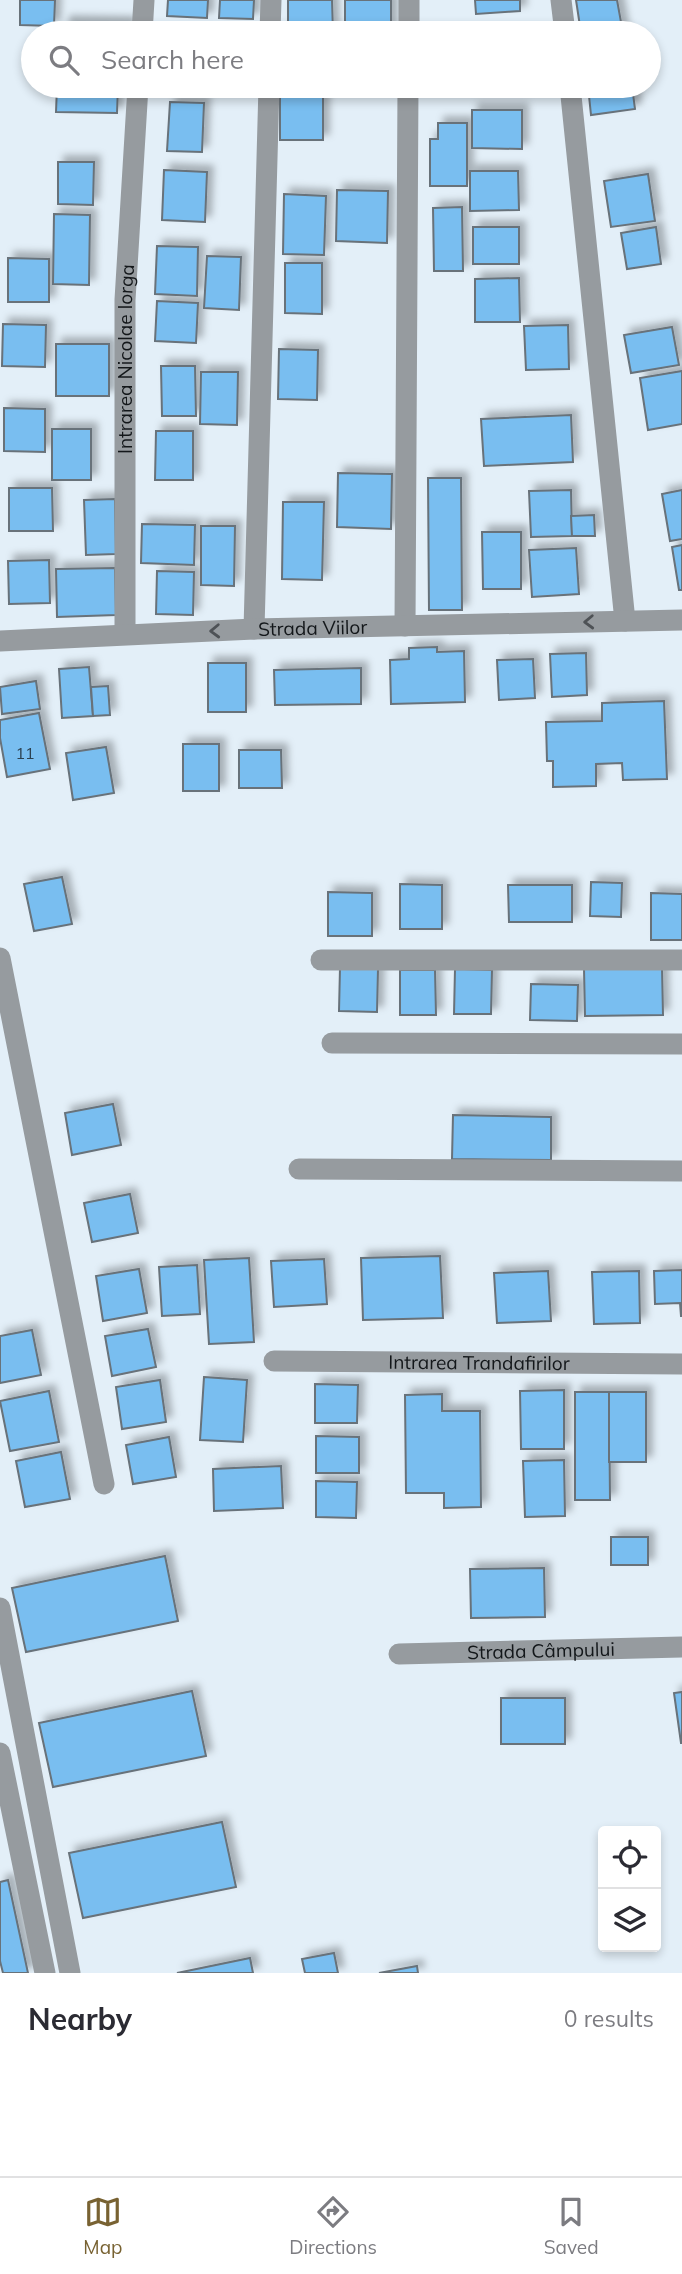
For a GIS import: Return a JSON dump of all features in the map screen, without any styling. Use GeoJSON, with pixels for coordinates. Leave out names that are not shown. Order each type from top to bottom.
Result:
{"type":"FeatureCollection","features":[{"type":"Feature","properties":{"kind":"street"},"geometry":{"type":"LineString","coordinates":[[143,21],[144,0]]}},
{"type":"Feature","properties":{"kind":"street"},"geometry":{"type":"LineString","coordinates":[[270,21],[271,0]]}},
{"type":"Feature","properties":{"kind":"street"},"geometry":{"type":"LineString","coordinates":[[408,21],[409,0]]}},
{"type":"Feature","properties":{"kind":"street"},"geometry":{"type":"LineString","coordinates":[[561,0],[564,21]]}},
{"type":"Feature","properties":{"kind":"street","name":"Intrarea Nicolae Iorga"},"geometry":{"type":"LineString","coordinates":[[125,634],[125,300],[137,98]]}},
{"type":"Feature","properties":{"kind":"street"},"geometry":{"type":"LineString","coordinates":[[254,629],[269,98]]}},
{"type":"Feature","properties":{"kind":"street"},"geometry":{"type":"LineString","coordinates":[[405,626],[408,98]]}},
{"type":"Feature","properties":{"kind":"street"},"geometry":{"type":"LineString","coordinates":[[571,98],[625,621]]}},
{"type":"Feature","properties":{"kind":"street","name":"Strada Viilor"},"geometry":{"type":"LineString","coordinates":[[0,641],[254,629],[682,620]]}},
{"type":"Feature","properties":{"kind":"street"},"geometry":{"type":"LineString","coordinates":[[0,958],[104,1485]]}},
{"type":"Feature","properties":{"kind":"street"},"geometry":{"type":"LineString","coordinates":[[321,960],[682,960]]}},
{"type":"Feature","properties":{"kind":"street"},"geometry":{"type":"LineString","coordinates":[[332,1043],[682,1044]]}},
{"type":"Feature","properties":{"kind":"street"},"geometry":{"type":"LineString","coordinates":[[299,1169],[682,1171]]}},
{"type":"Feature","properties":{"kind":"street","name":"Intrarea Trandafirilor"},"geometry":{"type":"LineString","coordinates":[[274,1361],[682,1364]]}},
{"type":"Feature","properties":{"kind":"street"},"geometry":{"type":"LineString","coordinates":[[0,1608],[70,1973]]}},
{"type":"Feature","properties":{"kind":"street","name":"Strada Câmpului"},"geometry":{"type":"LineString","coordinates":[[399,1654],[682,1647]]}},
{"type":"Feature","properties":{"kind":"street"},"geometry":{"type":"LineString","coordinates":[[0,1753],[45,1973]]}},
{"type":"Feature","properties":{"kind":"building"},"geometry":{"type":"Polygon","coordinates":[[[20,0],[55,0],[54,21],[21,21],[20,25],[20,0]]]}},
{"type":"Feature","properties":{"kind":"building"},"geometry":{"type":"Polygon","coordinates":[[[168,0],[208,0],[207,18],[167,16],[168,0]]]}},
{"type":"Feature","properties":{"kind":"building"},"geometry":{"type":"Polygon","coordinates":[[[220,0],[254,0],[253,19],[219,18],[220,0]]]}},
{"type":"Feature","properties":{"kind":"building"},"geometry":{"type":"Polygon","coordinates":[[[288,0],[332,0],[333,21],[288,21],[288,0]]]}},
{"type":"Feature","properties":{"kind":"building"},"geometry":{"type":"Polygon","coordinates":[[[345,0],[391,0],[391,21],[345,21],[345,0]]]}},
{"type":"Feature","properties":{"kind":"building"},"geometry":{"type":"Polygon","coordinates":[[[475,0],[520,0],[520,11],[476,14],[475,0]]]}},
{"type":"Feature","properties":{"kind":"building"},"geometry":{"type":"Polygon","coordinates":[[[576,0],[617,0],[621,21],[579,21],[576,0]]]}},
{"type":"Feature","properties":{"kind":"building"},"geometry":{"type":"Polygon","coordinates":[[[57,98],[118,98],[117,113],[56,112],[57,98]]]}},
{"type":"Feature","properties":{"kind":"building"},"geometry":{"type":"Polygon","coordinates":[[[280,98],[323,98],[323,140],[280,140],[280,98]]]}},
{"type":"Feature","properties":{"kind":"building"},"geometry":{"type":"Polygon","coordinates":[[[589,98],[634,98],[635,109],[591,115],[589,98]]]}},
{"type":"Feature","properties":{"kind":"building"},"geometry":{"type":"Polygon","coordinates":[[[170,102],[204,103],[202,152],[167,151],[170,102]]]}},
{"type":"Feature","properties":{"kind":"building"},"geometry":{"type":"Polygon","coordinates":[[[472,110],[522,110],[522,149],[472,148],[472,110]]]}},
{"type":"Feature","properties":{"kind":"building"},"geometry":{"type":"Polygon","coordinates":[[[438,123],[467,123],[467,186],[430,186],[430,139],[438,139],[438,123]]]}},
{"type":"Feature","properties":{"kind":"building"},"geometry":{"type":"Polygon","coordinates":[[[58,162],[94,162],[93,205],[58,204],[58,162]]]}},
{"type":"Feature","properties":{"kind":"building"},"geometry":{"type":"Polygon","coordinates":[[[164,170],[207,172],[205,222],[162,220],[164,170]]]}},
{"type":"Feature","properties":{"kind":"building"},"geometry":{"type":"Polygon","coordinates":[[[470,171],[518,171],[519,210],[470,211],[470,171]]]}},
{"type":"Feature","properties":{"kind":"building"},"geometry":{"type":"Polygon","coordinates":[[[648,174],[655,221],[611,227],[604,181],[648,174]]]}},
{"type":"Feature","properties":{"kind":"building"},"geometry":{"type":"Polygon","coordinates":[[[337,190],[388,191],[387,243],[336,241],[337,190]]]}},
{"type":"Feature","properties":{"kind":"building"},"geometry":{"type":"Polygon","coordinates":[[[284,194],[326,196],[324,255],[283,254],[284,194]]]}},
{"type":"Feature","properties":{"kind":"building"},"geometry":{"type":"Polygon","coordinates":[[[462,207],[463,271],[434,271],[433,208],[462,207]]]}},
{"type":"Feature","properties":{"kind":"building"},"geometry":{"type":"Polygon","coordinates":[[[54,214],[90,215],[89,285],[53,284],[54,214]]]}},
{"type":"Feature","properties":{"kind":"building"},"geometry":{"type":"Polygon","coordinates":[[[473,227],[519,227],[519,264],[473,264],[473,227]]]}},
{"type":"Feature","properties":{"kind":"building"},"geometry":{"type":"Polygon","coordinates":[[[656,227],[661,264],[627,269],[621,233],[656,227]]]}},
{"type":"Feature","properties":{"kind":"building"},"geometry":{"type":"Polygon","coordinates":[[[157,246],[198,247],[197,296],[155,294],[157,246]]]}},
{"type":"Feature","properties":{"kind":"building"},"geometry":{"type":"Polygon","coordinates":[[[207,256],[241,257],[239,310],[204,308],[207,256]]]}},
{"type":"Feature","properties":{"kind":"building"},"geometry":{"type":"Polygon","coordinates":[[[8,258],[49,259],[49,302],[8,302],[8,258]]]}},
{"type":"Feature","properties":{"kind":"building"},"geometry":{"type":"Polygon","coordinates":[[[285,263],[322,263],[322,314],[285,313],[285,263]]]}},
{"type":"Feature","properties":{"kind":"building"},"geometry":{"type":"Polygon","coordinates":[[[519,278],[520,322],[475,322],[475,279],[519,278]]]}},
{"type":"Feature","properties":{"kind":"building"},"geometry":{"type":"Polygon","coordinates":[[[157,301],[198,303],[196,343],[155,341],[157,301]]]}},
{"type":"Feature","properties":{"kind":"building"},"geometry":{"type":"Polygon","coordinates":[[[3,324],[46,325],[45,367],[2,366],[3,324]]]}},
{"type":"Feature","properties":{"kind":"building"},"geometry":{"type":"Polygon","coordinates":[[[568,325],[569,369],[526,370],[524,326],[568,325]]]}},
{"type":"Feature","properties":{"kind":"building"},"geometry":{"type":"Polygon","coordinates":[[[672,327],[679,365],[631,373],[624,335],[672,327]]]}},
{"type":"Feature","properties":{"kind":"building"},"geometry":{"type":"Polygon","coordinates":[[[56,344],[109,344],[109,396],[56,396],[56,344]]]}},
{"type":"Feature","properties":{"kind":"building"},"geometry":{"type":"Polygon","coordinates":[[[279,349],[318,350],[317,400],[278,399],[279,349]]]}},
{"type":"Feature","properties":{"kind":"building"},"geometry":{"type":"Polygon","coordinates":[[[161,366],[195,366],[196,416],[162,416],[161,366]]]}},
{"type":"Feature","properties":{"kind":"building"},"geometry":{"type":"Polygon","coordinates":[[[682,371],[682,424],[648,430],[640,378],[682,371]]]}},
{"type":"Feature","properties":{"kind":"building"},"geometry":{"type":"Polygon","coordinates":[[[201,372],[238,372],[237,425],[200,424],[201,372]]]}},
{"type":"Feature","properties":{"kind":"building"},"geometry":{"type":"Polygon","coordinates":[[[4,408],[45,409],[45,452],[4,451],[4,408]]]}},
{"type":"Feature","properties":{"kind":"building"},"geometry":{"type":"Polygon","coordinates":[[[571,415],[573,462],[484,466],[481,419],[571,415]]]}},
{"type":"Feature","properties":{"kind":"building"},"geometry":{"type":"Polygon","coordinates":[[[52,429],[91,429],[91,480],[52,480],[52,429]]]}},
{"type":"Feature","properties":{"kind":"building"},"geometry":{"type":"Polygon","coordinates":[[[156,431],[193,431],[193,480],[155,480],[156,431]]]}},
{"type":"Feature","properties":{"kind":"building"},"geometry":{"type":"Polygon","coordinates":[[[338,473],[392,474],[391,529],[337,527],[338,473]]]}},
{"type":"Feature","properties":{"kind":"building"},"geometry":{"type":"Polygon","coordinates":[[[428,478],[461,478],[462,610],[429,610],[428,478]]]}},
{"type":"Feature","properties":{"kind":"building"},"geometry":{"type":"Polygon","coordinates":[[[9,488],[52,488],[53,531],[9,531],[9,488]]]}},
{"type":"Feature","properties":{"kind":"building"},"geometry":{"type":"Polygon","coordinates":[[[571,490],[572,536],[531,537],[529,491],[571,490]]]}},
{"type":"Feature","properties":{"kind":"building"},"geometry":{"type":"Polygon","coordinates":[[[682,490],[682,539],[670,541],[662,494],[682,490]]]}},
{"type":"Feature","properties":{"kind":"building"},"geometry":{"type":"Polygon","coordinates":[[[115,499],[116,554],[86,555],[84,500],[115,499]]]}},
{"type":"Feature","properties":{"kind":"building"},"geometry":{"type":"Polygon","coordinates":[[[283,502],[324,502],[322,580],[282,579],[283,502]]]}},
{"type":"Feature","properties":{"kind":"building"},"geometry":{"type":"Polygon","coordinates":[[[594,515],[595,536],[572,536],[571,516],[594,515]]]}},
{"type":"Feature","properties":{"kind":"building"},"geometry":{"type":"Polygon","coordinates":[[[142,524],[195,525],[194,565],[141,563],[142,524]]]}},
{"type":"Feature","properties":{"kind":"building"},"geometry":{"type":"Polygon","coordinates":[[[201,526],[235,526],[234,586],[201,585],[201,526]]]}},
{"type":"Feature","properties":{"kind":"building"},"geometry":{"type":"Polygon","coordinates":[[[482,532],[521,532],[521,589],[483,589],[482,532]]]}},
{"type":"Feature","properties":{"kind":"building"},"geometry":{"type":"Polygon","coordinates":[[[682,545],[682,590],[679,590],[672,547],[682,545]]]}},
{"type":"Feature","properties":{"kind":"building"},"geometry":{"type":"Polygon","coordinates":[[[576,548],[579,594],[532,597],[529,550],[576,548]]]}},
{"type":"Feature","properties":{"kind":"building"},"geometry":{"type":"Polygon","coordinates":[[[49,560],[50,603],[9,604],[8,561],[49,560]]]}},
{"type":"Feature","properties":{"kind":"building"},"geometry":{"type":"Polygon","coordinates":[[[115,568],[116,615],[57,617],[56,569],[115,568]]]}},
{"type":"Feature","properties":{"kind":"building"},"geometry":{"type":"Polygon","coordinates":[[[157,571],[194,572],[193,615],[156,614],[157,571]]]}},
{"type":"Feature","properties":{"kind":"building"},"geometry":{"type":"Polygon","coordinates":[[[437,647],[437,652],[464,651],[465,702],[391,704],[390,660],[409,659],[409,648],[437,647]]]}},
{"type":"Feature","properties":{"kind":"building"},"geometry":{"type":"Polygon","coordinates":[[[586,653],[587,695],[552,697],[550,654],[586,653]]]}},
{"type":"Feature","properties":{"kind":"building"},"geometry":{"type":"Polygon","coordinates":[[[533,659],[535,698],[499,700],[497,660],[533,659]]]}},
{"type":"Feature","properties":{"kind":"building"},"geometry":{"type":"Polygon","coordinates":[[[208,663],[246,663],[246,712],[208,712],[208,663]]]}},
{"type":"Feature","properties":{"kind":"building"},"geometry":{"type":"Polygon","coordinates":[[[89,667],[93,716],[62,718],[59,669],[89,667]]]}},
{"type":"Feature","properties":{"kind":"building"},"geometry":{"type":"Polygon","coordinates":[[[361,668],[361,704],[275,705],[274,670],[361,668]]]}},
{"type":"Feature","properties":{"kind":"building"},"geometry":{"type":"Polygon","coordinates":[[[36,681],[40,709],[2,714],[0,687],[36,681]]]}},
{"type":"Feature","properties":{"kind":"building"},"geometry":{"type":"Polygon","coordinates":[[[108,686],[110,715],[93,716],[91,687],[108,686]]]}},
{"type":"Feature","properties":{"kind":"building"},"geometry":{"type":"Polygon","coordinates":[[[664,701],[667,779],[623,780],[622,763],[596,764],[596,786],[553,787],[553,761],[547,761],[546,722],[602,721],[602,703],[664,701]]]}},
{"type":"Feature","properties":{"kind":"building"},"geometry":{"type":"Polygon","coordinates":[[[39,713],[50,769],[7,777],[0,738],[0,720],[39,713]]]}},
{"type":"Feature","properties":{"kind":"building"},"geometry":{"type":"Polygon","coordinates":[[[183,744],[219,744],[219,791],[183,791],[183,744]]]}},
{"type":"Feature","properties":{"kind":"building"},"geometry":{"type":"Polygon","coordinates":[[[106,747],[114,793],[73,800],[66,753],[106,747]]]}},
{"type":"Feature","properties":{"kind":"building"},"geometry":{"type":"Polygon","coordinates":[[[239,750],[281,750],[282,788],[239,788],[239,750]]]}},
{"type":"Feature","properties":{"kind":"building"},"geometry":{"type":"Polygon","coordinates":[[[62,877],[72,924],[34,931],[24,884],[62,877]]]}},
{"type":"Feature","properties":{"kind":"building"},"geometry":{"type":"Polygon","coordinates":[[[591,882],[622,883],[621,917],[590,916],[591,882]]]}},
{"type":"Feature","properties":{"kind":"building"},"geometry":{"type":"Polygon","coordinates":[[[400,884],[442,885],[442,929],[400,929],[400,884]]]}},
{"type":"Feature","properties":{"kind":"building"},"geometry":{"type":"Polygon","coordinates":[[[508,885],[572,885],[572,922],[509,922],[508,885]]]}},
{"type":"Feature","properties":{"kind":"building"},"geometry":{"type":"Polygon","coordinates":[[[328,892],[372,893],[372,936],[328,936],[328,892]]]}},
{"type":"Feature","properties":{"kind":"building"},"geometry":{"type":"Polygon","coordinates":[[[651,893],[682,894],[682,940],[651,940],[651,893]]]}},
{"type":"Feature","properties":{"kind":"building"},"geometry":{"type":"Polygon","coordinates":[[[340,968],[378,969],[377,1012],[339,1011],[340,968]]]}},
{"type":"Feature","properties":{"kind":"building"},"geometry":{"type":"Polygon","coordinates":[[[662,968],[663,1015],[585,1016],[584,969],[662,968]]]}},
{"type":"Feature","properties":{"kind":"building"},"geometry":{"type":"Polygon","coordinates":[[[455,969],[492,970],[491,1014],[454,1014],[455,969]]]}},
{"type":"Feature","properties":{"kind":"building"},"geometry":{"type":"Polygon","coordinates":[[[400,970],[435,970],[436,1015],[400,1015],[400,970]]]}},
{"type":"Feature","properties":{"kind":"building"},"geometry":{"type":"Polygon","coordinates":[[[531,984],[578,985],[577,1021],[530,1020],[531,984]]]}},
{"type":"Feature","properties":{"kind":"building"},"geometry":{"type":"Polygon","coordinates":[[[113,1104],[121,1145],[72,1155],[65,1113],[113,1104]]]}},
{"type":"Feature","properties":{"kind":"building"},"geometry":{"type":"Polygon","coordinates":[[[453,1115],[551,1117],[551,1160],[452,1159],[453,1115]]]}},
{"type":"Feature","properties":{"kind":"building"},"geometry":{"type":"Polygon","coordinates":[[[130,1194],[138,1233],[92,1242],[84,1203],[130,1194]]]}},
{"type":"Feature","properties":{"kind":"building"},"geometry":{"type":"Polygon","coordinates":[[[440,1256],[443,1318],[363,1320],[361,1258],[440,1256]]]}},
{"type":"Feature","properties":{"kind":"building"},"geometry":{"type":"Polygon","coordinates":[[[249,1258],[254,1342],[209,1344],[204,1260],[249,1258]]]}},
{"type":"Feature","properties":{"kind":"building"},"geometry":{"type":"Polygon","coordinates":[[[324,1259],[327,1304],[274,1307],[271,1261],[324,1259]]]}},
{"type":"Feature","properties":{"kind":"building"},"geometry":{"type":"Polygon","coordinates":[[[197,1265],[200,1314],[162,1316],[159,1267],[197,1265]]]}},
{"type":"Feature","properties":{"kind":"building"},"geometry":{"type":"Polygon","coordinates":[[[139,1269],[147,1313],[103,1321],[96,1276],[139,1269]]]}},
{"type":"Feature","properties":{"kind":"building"},"geometry":{"type":"Polygon","coordinates":[[[682,1270],[681,1316],[680,1303],[655,1304],[654,1271],[682,1270]]]}},
{"type":"Feature","properties":{"kind":"building"},"geometry":{"type":"Polygon","coordinates":[[[548,1271],[551,1321],[497,1323],[494,1273],[548,1271]]]}},
{"type":"Feature","properties":{"kind":"building"},"geometry":{"type":"Polygon","coordinates":[[[639,1271],[640,1323],[594,1324],[592,1272],[639,1271]]]}},
{"type":"Feature","properties":{"kind":"building"},"geometry":{"type":"Polygon","coordinates":[[[148,1329],[156,1367],[112,1376],[105,1336],[148,1329]]]}},
{"type":"Feature","properties":{"kind":"building"},"geometry":{"type":"Polygon","coordinates":[[[32,1330],[41,1375],[0,1383],[0,1336],[32,1330]]]}},
{"type":"Feature","properties":{"kind":"building"},"geometry":{"type":"Polygon","coordinates":[[[204,1377],[247,1380],[243,1442],[200,1440],[204,1377]]]}},
{"type":"Feature","properties":{"kind":"building"},"geometry":{"type":"Polygon","coordinates":[[[160,1380],[166,1422],[122,1429],[116,1387],[160,1380]]]}},
{"type":"Feature","properties":{"kind":"building"},"geometry":{"type":"Polygon","coordinates":[[[315,1384],[358,1385],[357,1423],[315,1423],[315,1384]]]}},
{"type":"Feature","properties":{"kind":"building"},"geometry":{"type":"Polygon","coordinates":[[[564,1390],[564,1449],[521,1449],[520,1391],[564,1390]]]}},
{"type":"Feature","properties":{"kind":"building"},"geometry":{"type":"Polygon","coordinates":[[[49,1391],[59,1442],[10,1451],[0,1401],[49,1391]]]}},
{"type":"Feature","properties":{"kind":"building"},"geometry":{"type":"Polygon","coordinates":[[[575,1392],[609,1392],[610,1500],[575,1500],[575,1392]]]}},
{"type":"Feature","properties":{"kind":"building"},"geometry":{"type":"Polygon","coordinates":[[[609,1392],[646,1392],[646,1462],[609,1462],[609,1392]]]}},
{"type":"Feature","properties":{"kind":"building"},"geometry":{"type":"Polygon","coordinates":[[[442,1394],[442,1411],[480,1411],[481,1507],[444,1508],[444,1493],[406,1493],[405,1395],[442,1394]]]}},
{"type":"Feature","properties":{"kind":"building"},"geometry":{"type":"Polygon","coordinates":[[[316,1436],[359,1437],[359,1473],[316,1473],[316,1436]]]}},
{"type":"Feature","properties":{"kind":"building"},"geometry":{"type":"Polygon","coordinates":[[[169,1437],[176,1477],[133,1484],[126,1445],[169,1437]]]}},
{"type":"Feature","properties":{"kind":"building"},"geometry":{"type":"Polygon","coordinates":[[[61,1452],[70,1499],[25,1507],[16,1461],[61,1452]]]}},
{"type":"Feature","properties":{"kind":"building"},"geometry":{"type":"Polygon","coordinates":[[[564,1460],[565,1516],[525,1517],[523,1461],[564,1460]]]}},
{"type":"Feature","properties":{"kind":"building"},"geometry":{"type":"Polygon","coordinates":[[[281,1466],[283,1508],[214,1511],[213,1469],[281,1466]]]}},
{"type":"Feature","properties":{"kind":"building"},"geometry":{"type":"Polygon","coordinates":[[[316,1481],[357,1482],[356,1518],[316,1517],[316,1481]]]}},
{"type":"Feature","properties":{"kind":"building"},"geometry":{"type":"Polygon","coordinates":[[[611,1537],[648,1537],[648,1565],[611,1565],[611,1537]]]}},
{"type":"Feature","properties":{"kind":"building"},"geometry":{"type":"Polygon","coordinates":[[[165,1556],[178,1621],[26,1652],[12,1588],[165,1556]]]}},
{"type":"Feature","properties":{"kind":"building"},"geometry":{"type":"Polygon","coordinates":[[[544,1568],[545,1617],[471,1618],[470,1569],[544,1568]]]}},
{"type":"Feature","properties":{"kind":"building"},"geometry":{"type":"Polygon","coordinates":[[[192,1691],[206,1756],[53,1787],[39,1723],[192,1691]]]}},
{"type":"Feature","properties":{"kind":"building"},"geometry":{"type":"Polygon","coordinates":[[[682,1692],[682,1743],[681,1743],[674,1693],[682,1692]]]}},
{"type":"Feature","properties":{"kind":"building"},"geometry":{"type":"Polygon","coordinates":[[[501,1698],[565,1698],[565,1744],[501,1744],[501,1698]]]}},
{"type":"Feature","properties":{"kind":"building"},"geometry":{"type":"Polygon","coordinates":[[[222,1822],[236,1887],[83,1918],[69,1853],[222,1822]]]}},
{"type":"Feature","properties":{"kind":"building"},"geometry":{"type":"Polygon","coordinates":[[[8,1880],[28,1973],[3,1973],[0,1961],[0,1882],[8,1880]]]}},
{"type":"Feature","properties":{"kind":"building"},"geometry":{"type":"Polygon","coordinates":[[[334,1953],[338,1973],[305,1973],[302,1959],[334,1953]]]}},
{"type":"Feature","properties":{"kind":"building"},"geometry":{"type":"Polygon","coordinates":[[[250,1958],[253,1973],[177,1973],[250,1958]]]}},
{"type":"Feature","properties":{"kind":"building"},"geometry":{"type":"Polygon","coordinates":[[[417,1966],[418,1973],[379,1973],[417,1966]]]}}]}
